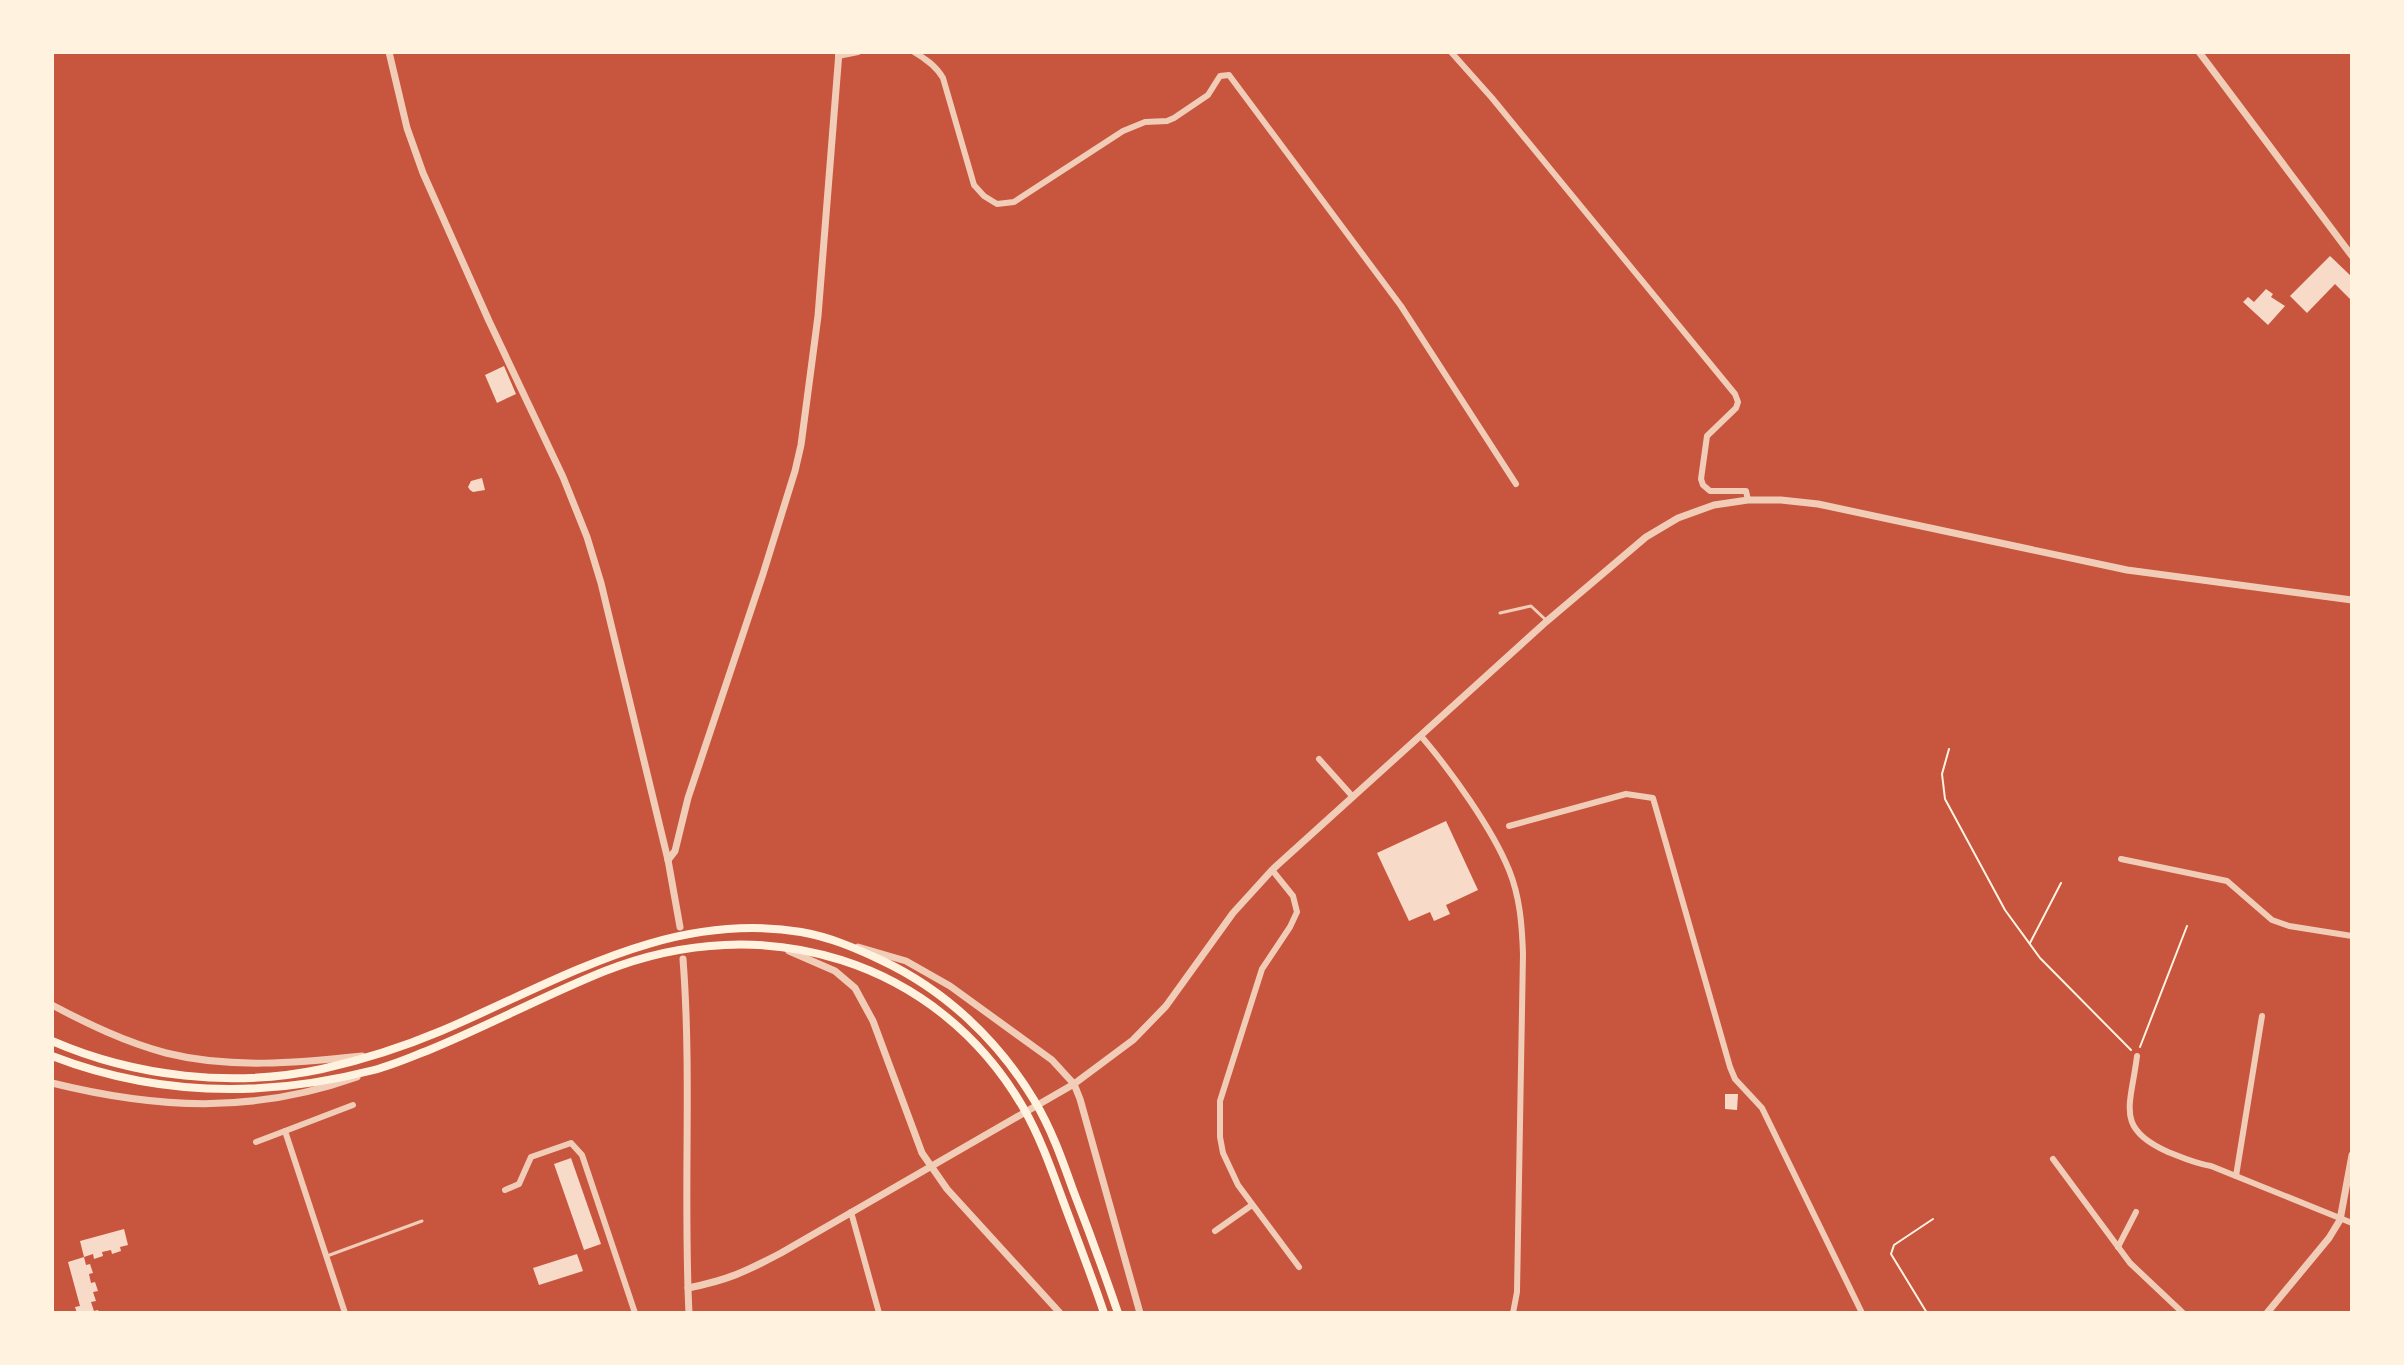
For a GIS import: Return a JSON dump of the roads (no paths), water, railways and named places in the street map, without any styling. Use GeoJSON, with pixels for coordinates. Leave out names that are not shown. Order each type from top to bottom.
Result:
{"type":"FeatureCollection","features":[{"type":"Feature","properties":{"kind":"main road"},"geometry":{"type":"LineString","coordinates":[[52,1041],[110,1061],[161,1073],[243,1077],[321,1069],[442,1031],[602,958],[662,940],[699,932],[768,928],[803,932],[846,944],[900,970],[942,997],[984,1033],[1018,1074],[1051,1132],[1118,1313]]}},
{"type":"Feature","properties":{"kind":"main road"},"geometry":{"type":"LineString","coordinates":[[52,1056],[106,1074],[158,1085],[203,1090],[280,1086],[377,1069],[446,1043],[607,970],[665,953],[701,946],[768,944],[831,955],[879,975],[934,1008],[974,1042],[1007,1082],[1039,1139],[1104,1313]]}},
{"type":"Feature","properties":{"kind":"street"},"geometry":{"type":"LineString","coordinates":[[389,52],[407,128],[423,173],[563,477],[587,537],[668,860],[680,927]]}},
{"type":"Feature","properties":{"kind":"street"},"geometry":{"type":"LineString","coordinates":[[668,860],[675,851],[688,798],[795,471],[818,316],[838,54],[858,52]]}},
{"type":"Feature","properties":{"kind":"street"},"geometry":{"type":"LineString","coordinates":[[914,52],[938,70],[943,78],[971,176],[979,191],[997,204],[1022,197],[1123,131],[1145,122],[1174,118],[1208,95],[1220,76],[1229,75],[1401,306],[1516,484]]}},
{"type":"Feature","properties":{"kind":"street"},"geometry":{"type":"LineString","coordinates":[[1451,52],[1735,394],[1738,402],[1736,408],[1707,436],[1701,479],[1710,491],[1746,491],[1748,500]]}},
{"type":"Feature","properties":{"kind":"street"},"geometry":{"type":"LineString","coordinates":[[2199,52],[2352,256]]}},
{"type":"Feature","properties":{"kind":"street"},"geometry":{"type":"LineString","coordinates":[[688,1288],[743,1274],[1074,1084],[1133,1040],[1166,1006],[1233,913],[1272,870],[1547,621],[1646,537],[1678,518],[1714,505],[1748,500],[1818,504],[2127,570],[2352,600]]}},
{"type":"Feature","properties":{"kind":"street"},"geometry":{"type":"LineString","coordinates":[[1421,736],[1489,831],[1509,871],[1521,916],[1523,954],[1517,1292],[1513,1313]]}},
{"type":"Feature","properties":{"kind":"street"},"geometry":{"type":"LineString","coordinates":[[1319,759],[1353,797]]}},
{"type":"Feature","properties":{"kind":"street"},"geometry":{"type":"LineString","coordinates":[[1509,826],[1626,794],[1653,798],[1735,1079],[1762,1108],[1862,1313]]}},
{"type":"Feature","properties":{"kind":"street"},"geometry":{"type":"LineString","coordinates":[[2121,859],[2227,881],[2272,920],[2289,926],[2352,936]]}},
{"type":"Feature","properties":{"kind":"street"},"geometry":{"type":"LineString","coordinates":[[1272,870],[1293,896],[1297,912],[1262,969],[1227,1073],[1219,1119],[1223,1153],[1238,1185],[1299,1267]]}},
{"type":"Feature","properties":{"kind":"street"},"geometry":{"type":"LineString","coordinates":[[768,944],[819,962],[855,988],[873,1021],[930,1167],[1060,1313]]}},
{"type":"Feature","properties":{"kind":"street"},"geometry":{"type":"LineString","coordinates":[[846,944],[920,967],[1052,1060],[1074,1084],[1140,1313]]}},
{"type":"Feature","properties":{"kind":"street"},"geometry":{"type":"LineString","coordinates":[[683,959],[688,1068],[686,1194],[689,1313]]}},
{"type":"Feature","properties":{"kind":"street"},"geometry":{"type":"LineString","coordinates":[[52,1005],[116,1036],[165,1052],[204,1060],[243,1064],[372,1055]]}},
{"type":"Feature","properties":{"kind":"street"},"geometry":{"type":"LineString","coordinates":[[2236,1176],[2262,1016]]}},
{"type":"Feature","properties":{"kind":"street"},"geometry":{"type":"LineString","coordinates":[[2137,1056],[2131,1124],[2147,1143],[2352,1223]]}},
{"type":"Feature","properties":{"kind":"street"},"geometry":{"type":"LineString","coordinates":[[52,1083],[141,1101],[202,1104],[257,1100],[310,1091],[377,1069]]}},
{"type":"Feature","properties":{"kind":"street"},"geometry":{"type":"LineString","coordinates":[[256,1142],[353,1105]]}},
{"type":"Feature","properties":{"kind":"street"},"geometry":{"type":"LineString","coordinates":[[285,1131],[345,1313]]}},
{"type":"Feature","properties":{"kind":"street"},"geometry":{"type":"LineString","coordinates":[[505,1190],[519,1184],[531,1157],[571,1143],[582,1155],[635,1313]]}},
{"type":"Feature","properties":{"kind":"street"},"geometry":{"type":"LineString","coordinates":[[2267,1313],[2329,1238],[2340,1220],[2352,1155]]}},
{"type":"Feature","properties":{"kind":"street"},"geometry":{"type":"LineString","coordinates":[[2053,1159],[2130,1263],[2183,1313]]}},
{"type":"Feature","properties":{"kind":"street"},"geometry":{"type":"LineString","coordinates":[[1215,1231],[1252,1205]]}},
{"type":"Feature","properties":{"kind":"street"},"geometry":{"type":"LineString","coordinates":[[851,1212],[879,1313]]}},
{"type":"Feature","properties":{"kind":"street"},"geometry":{"type":"LineString","coordinates":[[2118,1247],[2136,1212]]}},
{"type":"Feature","properties":{"kind":"lane"},"geometry":{"type":"LineString","coordinates":[[1500,613],[1531,606],[1547,621]]}},
{"type":"Feature","properties":{"kind":"lane"},"geometry":{"type":"LineString","coordinates":[[327,1256],[422,1221]]}}]}
